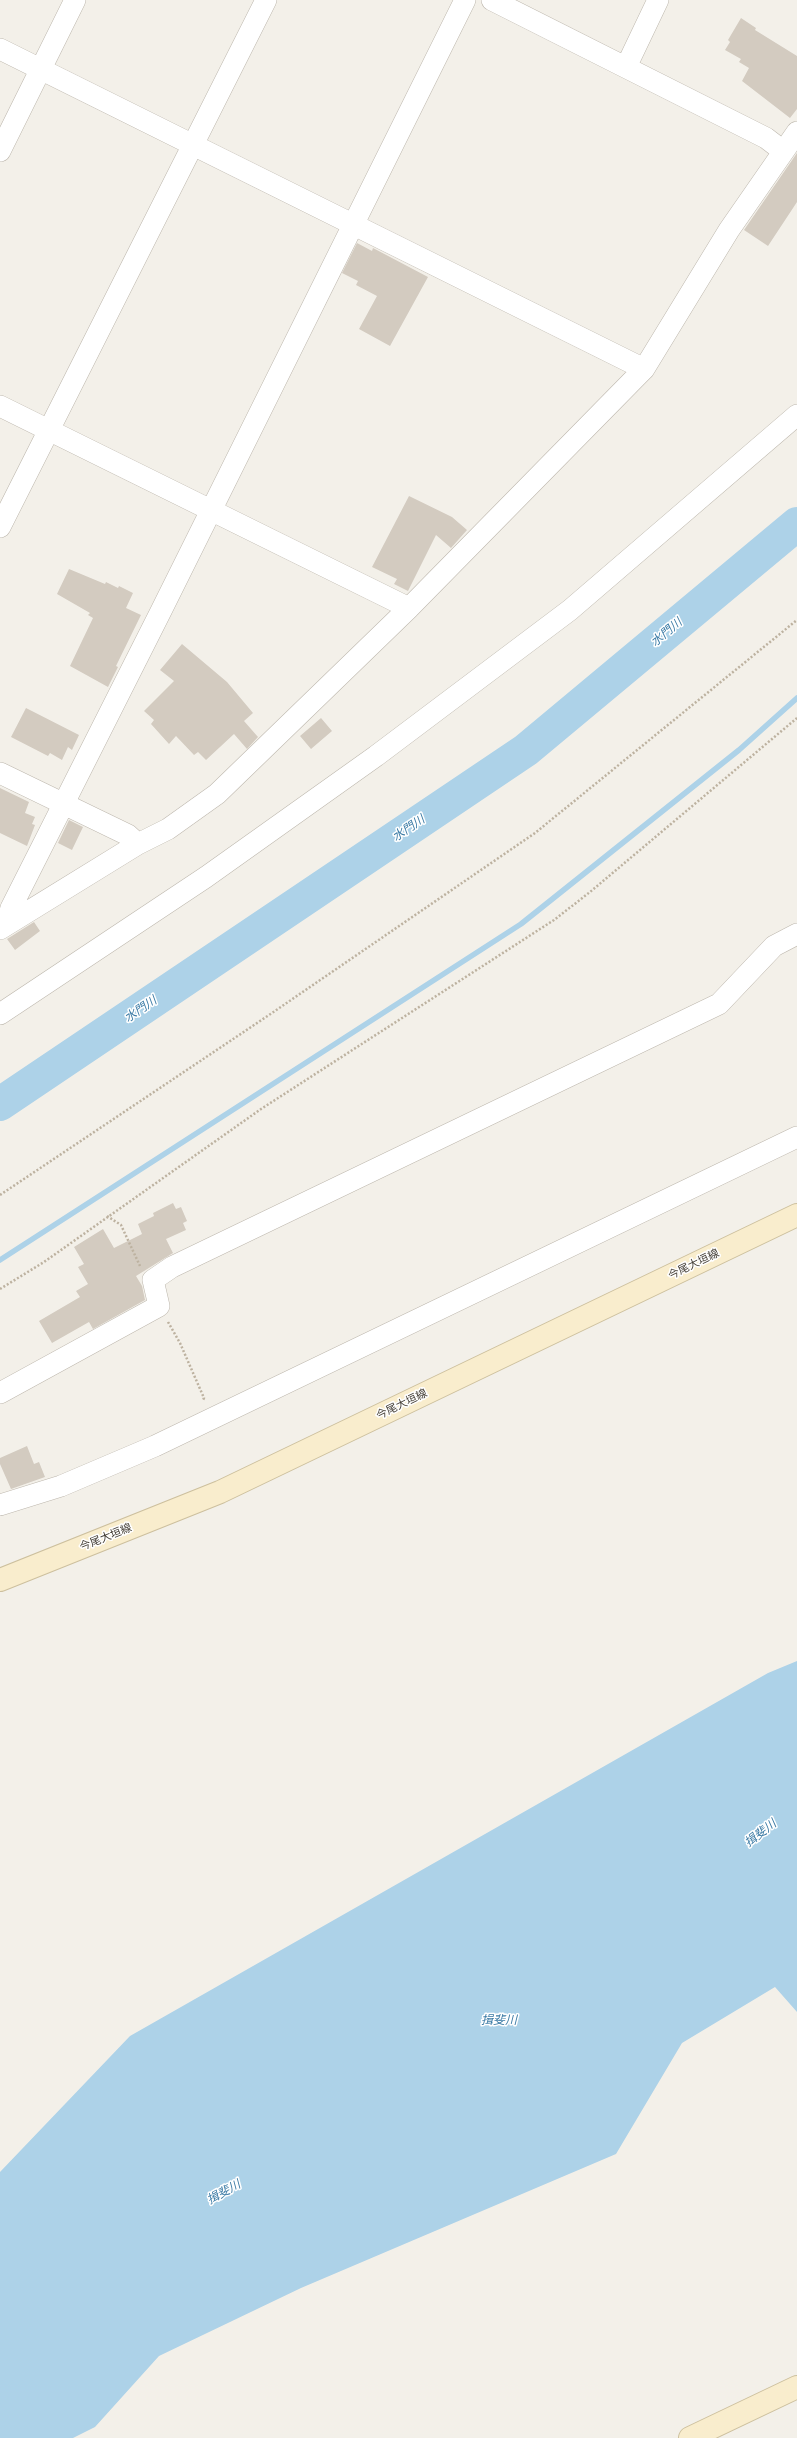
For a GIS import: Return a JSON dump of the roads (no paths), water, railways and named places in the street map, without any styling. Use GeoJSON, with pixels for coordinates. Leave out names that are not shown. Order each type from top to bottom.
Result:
{"type":"FeatureCollection","features":[{"type":"Feature","properties":{"kind":"main road","name":"今尾大垣線"},"geometry":{"type":"LineString","coordinates":[[0,1580],[220,1492],[797,1215]]}},
{"type":"Feature","properties":{"kind":"main road"},"geometry":{"type":"LineString","coordinates":[[690,2438],[797,2387]]}},
{"type":"Feature","properties":{"kind":"street"},"geometry":{"type":"LineString","coordinates":[[0,151],[75,0]]}},
{"type":"Feature","properties":{"kind":"street"},"geometry":{"type":"LineString","coordinates":[[0,527],[266,0]]}},
{"type":"Feature","properties":{"kind":"street"},"geometry":{"type":"LineString","coordinates":[[3,927],[62,805],[212,510],[351,225],[465,0]]}},
{"type":"Feature","properties":{"kind":"street"},"geometry":{"type":"LineString","coordinates":[[492,0],[626,66],[766,138],[783,151]]}},
{"type":"Feature","properties":{"kind":"street"},"geometry":{"type":"LineString","coordinates":[[626,66],[658,0]]}},
{"type":"Feature","properties":{"kind":"street"},"geometry":{"type":"LineString","coordinates":[[0,49],[351,225],[644,369]]}},
{"type":"Feature","properties":{"kind":"street"},"geometry":{"type":"LineString","coordinates":[[3,927],[138,844],[168,829],[217,794],[410,608],[644,369],[729,230],[797,132]]}},
{"type":"Feature","properties":{"kind":"street"},"geometry":{"type":"LineString","coordinates":[[0,406],[410,608]]}},
{"type":"Feature","properties":{"kind":"street"},"geometry":{"type":"LineString","coordinates":[[0,1014],[206,877],[376,756],[570,610],[797,415]]}},
{"type":"Feature","properties":{"kind":"street"},"geometry":{"type":"LineString","coordinates":[[0,773],[62,805],[128,835],[138,844]]}},
{"type":"Feature","properties":{"kind":"street"},"geometry":{"type":"LineString","coordinates":[[0,1393],[159,1306],[153,1280],[179,1263],[719,1004],[774,946],[797,934]]}},
{"type":"Feature","properties":{"kind":"street"},"geometry":{"type":"LineString","coordinates":[[0,1506],[61,1486],[156,1446],[797,1137]]}},
{"type":"Feature","properties":{"kind":"water","name":"揖斐川"},"geometry":{"type":"Polygon","coordinates":[[[797,1661],[797,2012],[775,1987],[682,2043],[616,2154],[301,2288],[159,2356],[95,2427],[73,2438],[0,2438],[0,2172],[130,2036],[768,1673],[797,1661]]]}},
{"type":"Feature","properties":{"kind":"waterway","name":"水門川"},"geometry":{"type":"LineString","coordinates":[[0,1104],[526,750],[797,524]]}},
{"type":"Feature","properties":{"kind":"waterway"},"geometry":{"type":"LineString","coordinates":[[0,1260],[521,924],[739,750],[797,698]]}}]}
